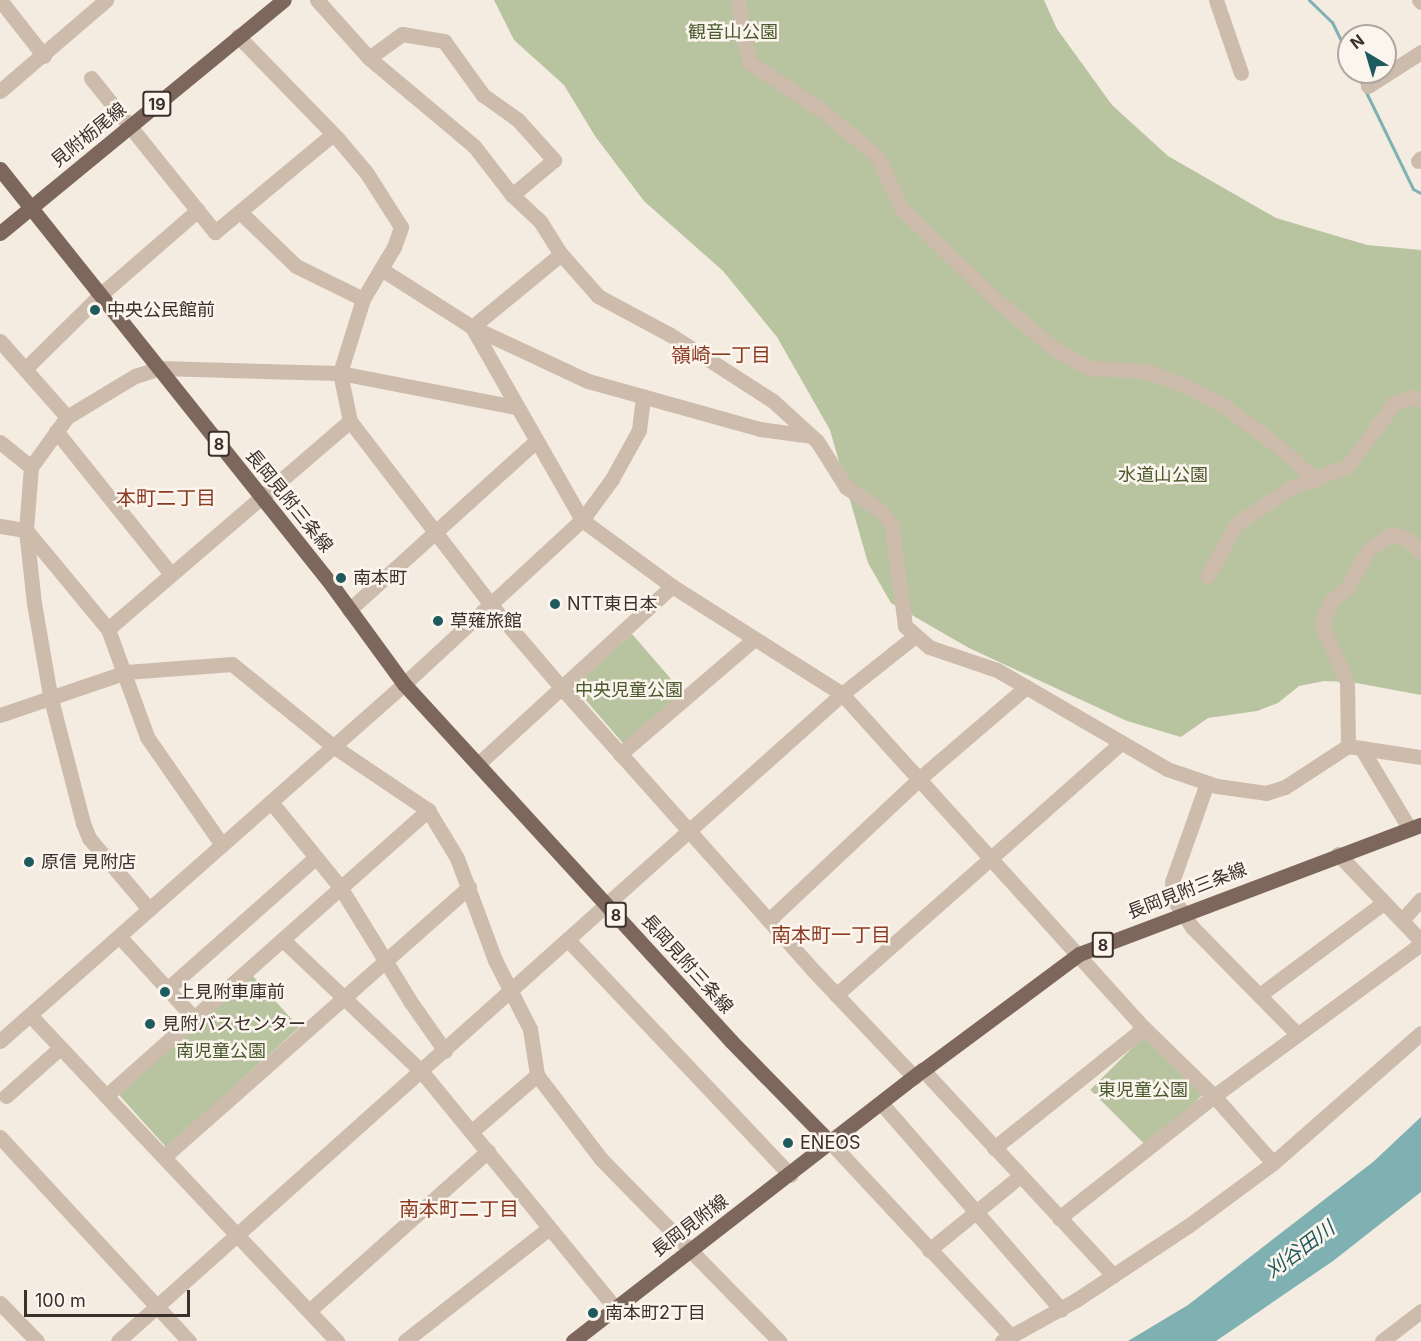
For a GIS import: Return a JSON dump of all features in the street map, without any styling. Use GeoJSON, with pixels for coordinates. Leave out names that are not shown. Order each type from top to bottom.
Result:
{"type":"FeatureCollection","features":[{"type":"Feature","properties":{"kind":"main road","name":"見附栃尾線"},"geometry":{"type":"LineString","coordinates":[[0,232],[284,0]]}},
{"type":"Feature","properties":{"kind":"main road","name":"長岡見附三条線"},"geometry":{"type":"LineString","coordinates":[[0,169],[261,497],[404,684],[731,1041],[831,1143],[918,1073],[1079,954],[1183,912],[1417,827]]}},
{"type":"Feature","properties":{"kind":"main road","name":"長岡見附線"},"geometry":{"type":"LineString","coordinates":[[573,1341],[831,1143]]}},
{"type":"Feature","properties":{"kind":"street"},"geometry":{"type":"LineString","coordinates":[[0,0],[44,56]]}},
{"type":"Feature","properties":{"kind":"street"},"geometry":{"type":"LineString","coordinates":[[0,91],[44,56],[106,0]]}},
{"type":"Feature","properties":{"kind":"street"},"geometry":{"type":"LineString","coordinates":[[317,0],[369,58],[448,121],[489,163],[512,195],[540,221],[561,254],[598,296],[669,334],[708,363],[773,401],[811,436],[827,453],[846,487],[881,512],[892,527],[899,600],[905,626],[929,648],[997,670],[1167,769],[1207,783],[1266,793],[1285,787],[1356,749],[1421,757]]}},
{"type":"Feature","properties":{"kind":"street"},"geometry":{"type":"LineString","coordinates":[[738,0],[749,62],[820,109],[878,157],[902,209],[996,300],[1062,354],[1089,369],[1146,371],[1216,402],[1278,446],[1316,480]]}},
{"type":"Feature","properties":{"kind":"street"},"geometry":{"type":"LineString","coordinates":[[1220,2],[1241,73]]}},
{"type":"Feature","properties":{"kind":"street"},"geometry":{"type":"LineString","coordinates":[[369,58],[402,34],[444,41],[475,86],[518,120],[554,159],[512,195]]}},
{"type":"Feature","properties":{"kind":"street"},"geometry":{"type":"LineString","coordinates":[[238,36],[333,134],[366,172],[401,227],[381,269],[363,299],[340,373],[350,421],[436,529],[491,604],[620,754],[836,995],[994,1148],[1113,1275]]}},
{"type":"Feature","properties":{"kind":"street"},"geometry":{"type":"LineString","coordinates":[[1368,86],[1421,52]]}},
{"type":"Feature","properties":{"kind":"street"},"geometry":{"type":"LineString","coordinates":[[91,78],[215,231],[333,134]]}},
{"type":"Feature","properties":{"kind":"street"},"geometry":{"type":"LineString","coordinates":[[26,369],[99,296],[198,210]]}},
{"type":"Feature","properties":{"kind":"street"},"geometry":{"type":"LineString","coordinates":[[240,212],[296,266],[363,299]]}},
{"type":"Feature","properties":{"kind":"street"},"geometry":{"type":"LineString","coordinates":[[472,327],[561,254]]}},
{"type":"Feature","properties":{"kind":"street"},"geometry":{"type":"LineString","coordinates":[[381,269],[472,327],[588,381],[760,429],[811,436]]}},
{"type":"Feature","properties":{"kind":"street"},"geometry":{"type":"LineString","coordinates":[[472,327],[535,442],[582,520],[672,586],[842,694],[1079,954],[1143,1028],[1214,1096],[1273,1163]]}},
{"type":"Feature","properties":{"kind":"street"},"geometry":{"type":"LineString","coordinates":[[0,341],[67,417]]}},
{"type":"Feature","properties":{"kind":"street"},"geometry":{"type":"LineString","coordinates":[[149,909],[89,838],[51,695],[34,603],[26,530],[32,467],[56,431],[67,417],[135,376],[159,368],[340,373],[515,406]]}},
{"type":"Feature","properties":{"kind":"street"},"geometry":{"type":"LineString","coordinates":[[0,1041],[404,684],[582,520],[612,479],[639,430],[643,396]]}},
{"type":"Feature","properties":{"kind":"street"},"geometry":{"type":"LineString","coordinates":[[1207,576],[1237,523],[1290,488],[1348,466],[1394,403],[1410,397],[1421,400]]}},
{"type":"Feature","properties":{"kind":"street"},"geometry":{"type":"LineString","coordinates":[[108,629],[350,421]]}},
{"type":"Feature","properties":{"kind":"street"},"geometry":{"type":"LineString","coordinates":[[56,431],[171,574]]}},
{"type":"Feature","properties":{"kind":"street"},"geometry":{"type":"LineString","coordinates":[[0,442],[32,467]]}},
{"type":"Feature","properties":{"kind":"street"},"geometry":{"type":"LineString","coordinates":[[349,610],[535,442]]}},
{"type":"Feature","properties":{"kind":"street"},"geometry":{"type":"LineString","coordinates":[[0,526],[26,530],[108,629],[126,672],[147,738],[222,845]]}},
{"type":"Feature","properties":{"kind":"street"},"geometry":{"type":"LineString","coordinates":[[1417,827],[1356,749],[1347,682],[1320,624],[1330,601],[1348,587],[1368,550],[1392,534],[1407,539],[1421,552]]}},
{"type":"Feature","properties":{"kind":"street"},"geometry":{"type":"LineString","coordinates":[[478,764],[560,686],[672,586]]}},
{"type":"Feature","properties":{"kind":"street"},"geometry":{"type":"LineString","coordinates":[[118,1341],[691,833],[842,694],[915,636]]}},
{"type":"Feature","properties":{"kind":"street"},"geometry":{"type":"LineString","coordinates":[[620,754],[754,639]]}},
{"type":"Feature","properties":{"kind":"street"},"geometry":{"type":"LineString","coordinates":[[0,715],[51,695],[126,672],[232,664],[333,746],[428,810],[457,858],[510,993],[530,1029],[537,1075],[601,1159],[779,1341]]}},
{"type":"Feature","properties":{"kind":"street"},"geometry":{"type":"LineString","coordinates":[[769,920],[920,778],[1026,687]]}},
{"type":"Feature","properties":{"kind":"street"},"geometry":{"type":"LineString","coordinates":[[836,995],[1121,743]]}},
{"type":"Feature","properties":{"kind":"street"},"geometry":{"type":"LineString","coordinates":[[1207,783],[1172,882],[1174,900],[1193,928],[1261,994],[1297,1034]]}},
{"type":"Feature","properties":{"kind":"street"},"geometry":{"type":"LineString","coordinates":[[271,802],[340,887],[387,959],[410,1001],[445,1051]]}},
{"type":"Feature","properties":{"kind":"street"},"geometry":{"type":"LineString","coordinates":[[105,1096],[428,810]]}},
{"type":"Feature","properties":{"kind":"street"},"geometry":{"type":"LineString","coordinates":[[1059,1218],[1214,1096],[1421,943],[1338,854]]}},
{"type":"Feature","properties":{"kind":"street"},"geometry":{"type":"LineString","coordinates":[[166,989],[316,857]]}},
{"type":"Feature","properties":{"kind":"street"},"geometry":{"type":"LineString","coordinates":[[165,1156],[469,887]]}},
{"type":"Feature","properties":{"kind":"street"},"geometry":{"type":"LineString","coordinates":[[1402,920],[1421,898]]}},
{"type":"Feature","properties":{"kind":"street"},"geometry":{"type":"LineString","coordinates":[[1261,994],[1383,903]]}},
{"type":"Feature","properties":{"kind":"street"},"geometry":{"type":"LineString","coordinates":[[119,936],[194,1018]]}},
{"type":"Feature","properties":{"kind":"street"},"geometry":{"type":"LineString","coordinates":[[283,940],[422,1072],[615,1308]]}},
{"type":"Feature","properties":{"kind":"street"},"geometry":{"type":"LineString","coordinates":[[569,941],[790,1175]]}},
{"type":"Feature","properties":{"kind":"street"},"geometry":{"type":"LineString","coordinates":[[30,1015],[337,1341]]}},
{"type":"Feature","properties":{"kind":"street"},"geometry":{"type":"LineString","coordinates":[[994,1148],[1143,1028]]}},
{"type":"Feature","properties":{"kind":"street"},"geometry":{"type":"LineString","coordinates":[[831,1143],[1007,1339],[1061,1309],[1113,1275],[1273,1163],[1421,1033]]}},
{"type":"Feature","properties":{"kind":"street"},"geometry":{"type":"LineString","coordinates":[[6,1096],[60,1048]]}},
{"type":"Feature","properties":{"kind":"street"},"geometry":{"type":"LineString","coordinates":[[472,1131],[537,1075]]}},
{"type":"Feature","properties":{"kind":"street"},"geometry":{"type":"LineString","coordinates":[[881,1103],[1061,1309]]}},
{"type":"Feature","properties":{"kind":"street"},"geometry":{"type":"LineString","coordinates":[[0,1137],[189,1341]]}},
{"type":"Feature","properties":{"kind":"street"},"geometry":{"type":"LineString","coordinates":[[309,1311],[488,1151]]}},
{"type":"Feature","properties":{"kind":"street"},"geometry":{"type":"LineString","coordinates":[[929,1250],[1020,1176]]}},
{"type":"Feature","properties":{"kind":"street"},"geometry":{"type":"LineString","coordinates":[[405,1341],[549,1228]]}},
{"type":"Feature","properties":{"kind":"street"},"geometry":{"type":"LineString","coordinates":[[0,1303],[36,1341]]}},
{"type":"Feature","properties":{"kind":"street"},"geometry":{"type":"LineString","coordinates":[[1382,1341],[1421,1311]]}},
{"type":"Feature","properties":{"kind":"green space"},"geometry":{"type":"Polygon","coordinates":[[[494,0],[1044,0],[1057,29],[1112,105],[1168,156],[1276,218],[1367,245],[1421,250],[1421,695],[1351,682],[1324,681],[1299,686],[1278,703],[1257,711],[1208,718],[1181,737],[1127,721],[969,648],[891,603],[868,563],[830,430],[777,337],[723,271],[644,201],[595,136],[564,85],[514,40],[494,0]]]}},
{"type":"Feature","properties":{"kind":"green space","name":"中央児童公園"},"geometry":{"type":"Polygon","coordinates":[[[632,634],[684,694],[629,742],[622,742],[577,690],[576,684],[632,634]]]}},
{"type":"Feature","properties":{"kind":"green space","name":"南児童公園"},"geometry":{"type":"Polygon","coordinates":[[[251,974],[299,1028],[166,1147],[118,1094],[251,974]]]}},
{"type":"Feature","properties":{"kind":"green space","name":"東児童公園"},"geometry":{"type":"Polygon","coordinates":[[[1144,1036],[1203,1095],[1149,1148],[1090,1090],[1144,1036]]]}},
{"type":"Feature","properties":{"kind":"water","name":"刈谷田川"},"geometry":{"type":"Polygon","coordinates":[[[1421,1117],[1421,1192],[1333,1261],[1216,1341],[1128,1341],[1188,1305],[1373,1162],[1421,1117]]]}},
{"type":"Feature","properties":{"kind":"waterway"},"geometry":{"type":"LineString","coordinates":[[1309,0],[1332,22],[1337,32]]}},
{"type":"Feature","properties":{"kind":"waterway"},"geometry":{"type":"LineString","coordinates":[[1365,90],[1413,189],[1421,193]]}},
{"type":"Feature","properties":{"kind":"place","name":"中央公民館前"},"geometry":{"type":"Point","coordinates":[95,310]}},
{"type":"Feature","properties":{"kind":"place","name":"南本町"},"geometry":{"type":"Point","coordinates":[341,578]}},
{"type":"Feature","properties":{"kind":"place","name":"NTT東日本"},"geometry":{"type":"Point","coordinates":[555,604]}},
{"type":"Feature","properties":{"kind":"place","name":"草薙旅館"},"geometry":{"type":"Point","coordinates":[438,621]}},
{"type":"Feature","properties":{"kind":"place","name":"原信 見附店"},"geometry":{"type":"Point","coordinates":[29,862]}},
{"type":"Feature","properties":{"kind":"place","name":"上見附車庫前"},"geometry":{"type":"Point","coordinates":[165,992]}},
{"type":"Feature","properties":{"kind":"place","name":"見附バスセンター"},"geometry":{"type":"Point","coordinates":[150,1024]}},
{"type":"Feature","properties":{"kind":"place","name":"ENEOS"},"geometry":{"type":"Point","coordinates":[788,1143]}},
{"type":"Feature","properties":{"kind":"place","name":"南本町2丁目"},"geometry":{"type":"Point","coordinates":[593,1313]}},
{"type":"Feature","properties":{"kind":"district","name":"嶺崎一丁目"},"geometry":{"type":"Point","coordinates":[721,355]}},
{"type":"Feature","properties":{"kind":"district","name":"本町二丁目"},"geometry":{"type":"Point","coordinates":[166,498]}},
{"type":"Feature","properties":{"kind":"district","name":"南本町一丁目"},"geometry":{"type":"Point","coordinates":[831,935]}},
{"type":"Feature","properties":{"kind":"district","name":"南本町二丁目"},"geometry":{"type":"Point","coordinates":[459,1209]}},
{"type":"Feature","properties":{"kind":"park label","name":"観音山公園"},"geometry":{"type":"Point","coordinates":[733,32]}},
{"type":"Feature","properties":{"kind":"park label","name":"水道山公園"},"geometry":{"type":"Point","coordinates":[1163,475]}}]}
